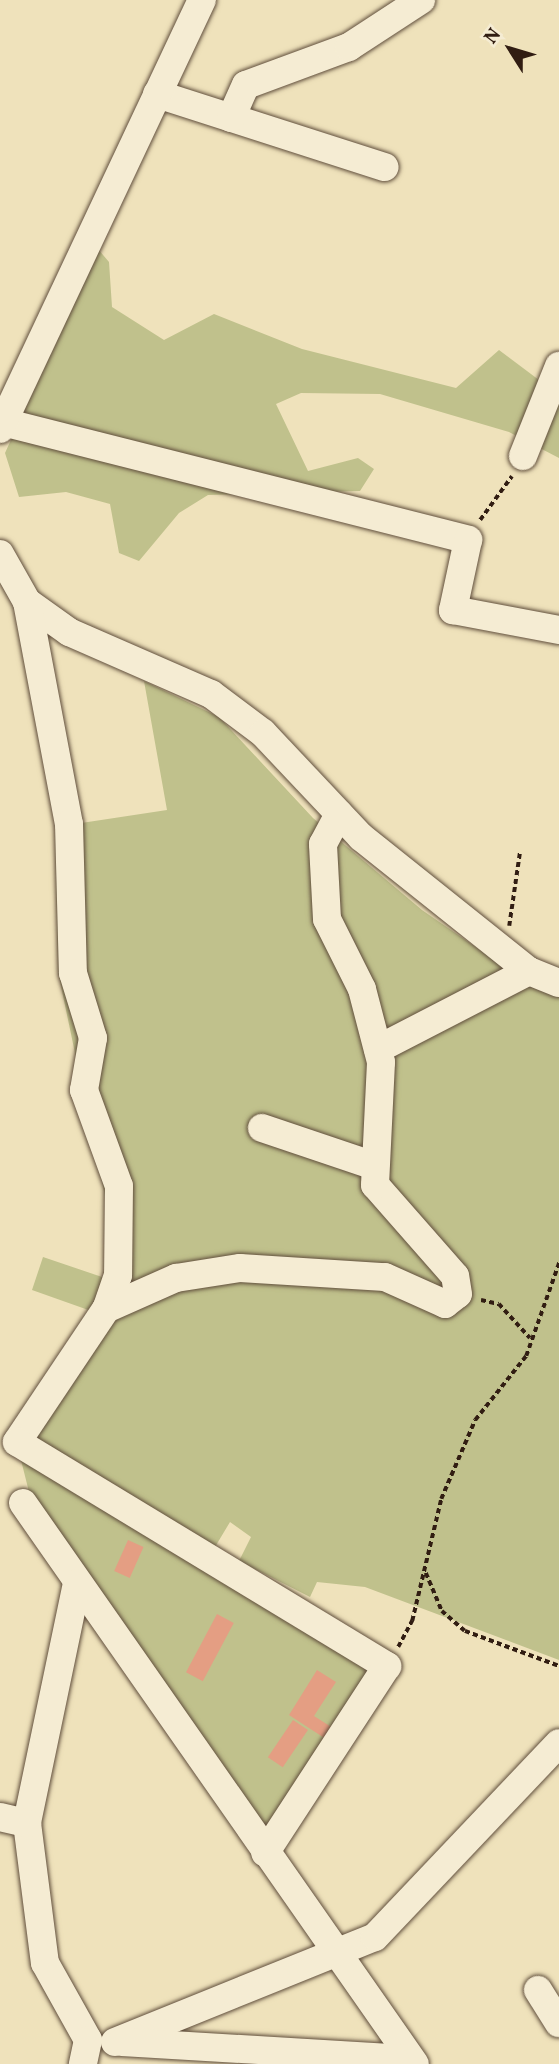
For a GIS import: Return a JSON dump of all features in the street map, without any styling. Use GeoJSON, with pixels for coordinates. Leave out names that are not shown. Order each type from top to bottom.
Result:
{"type":"FeatureCollection","features":[{"type":"Feature","properties":{"kind":"street"},"geometry":{"type":"LineString","coordinates":[[202,0],[2,426],[468,540],[453,610],[559,630]]}},
{"type":"Feature","properties":{"kind":"street"},"geometry":{"type":"LineString","coordinates":[[231,118],[246,85],[349,47],[421,0]]}},
{"type":"Feature","properties":{"kind":"street"},"geometry":{"type":"LineString","coordinates":[[157,94],[385,167]]}},
{"type":"Feature","properties":{"kind":"street"},"geometry":{"type":"LineString","coordinates":[[523,456],[559,366]]}},
{"type":"Feature","properties":{"kind":"street"},"geometry":{"type":"LineString","coordinates":[[0,554],[27,602],[69,824],[74,973],[93,1038],[84,1090],[119,1186],[118,1275],[106,1308],[17,1442],[387,1667],[265,1853]]}},
{"type":"Feature","properties":{"kind":"street"},"geometry":{"type":"LineString","coordinates":[[27,602],[69,632],[211,694],[263,733],[339,814],[529,971],[559,983]]}},
{"type":"Feature","properties":{"kind":"street"},"geometry":{"type":"LineString","coordinates":[[106,1308],[176,1278],[240,1268],[385,1276],[445,1304],[458,1294],[455,1276],[426,1248],[375,1185],[378,1049],[362,989],[327,919],[323,844],[339,814]]}},
{"type":"Feature","properties":{"kind":"street"},"geometry":{"type":"LineString","coordinates":[[378,1049],[529,971]]}},
{"type":"Feature","properties":{"kind":"street"},"geometry":{"type":"LineString","coordinates":[[262,1128],[375,1166]]}},
{"type":"Feature","properties":{"kind":"street"},"geometry":{"type":"LineString","coordinates":[[23,1503],[265,1853],[413,2061]]}},
{"type":"Feature","properties":{"kind":"street"},"geometry":{"type":"LineString","coordinates":[[77,1583],[13,1820],[45,1963],[95,2048]]}},
{"type":"Feature","properties":{"kind":"street"},"geometry":{"type":"LineString","coordinates":[[95,2048],[333,1949],[375,1937],[559,1743]]}},
{"type":"Feature","properties":{"kind":"street"},"geometry":{"type":"LineString","coordinates":[[538,1990],[559,2022]]}},
{"type":"Feature","properties":{"kind":"street"},"geometry":{"type":"LineString","coordinates":[[95,2048],[413,2061]]}},
{"type":"Feature","properties":{"kind":"path"},"geometry":{"type":"LineString","coordinates":[[468,540],[523,456]]}},
{"type":"Feature","properties":{"kind":"path"},"geometry":{"type":"LineString","coordinates":[[506,952],[520,851]]}},
{"type":"Feature","properties":{"kind":"path"},"geometry":{"type":"LineString","coordinates":[[387,1667],[412,1621],[426,1573],[441,1499],[475,1420],[502,1392],[531,1338],[559,1263]]}},
{"type":"Feature","properties":{"kind":"path"},"geometry":{"type":"LineString","coordinates":[[458,1294],[499,1304],[531,1338]]}},
{"type":"Feature","properties":{"kind":"path"},"geometry":{"type":"LineString","coordinates":[[426,1573],[442,1611],[465,1631],[559,1666]]}},
{"type":"Feature","properties":{"kind":"green space"},"geometry":{"type":"Polygon","coordinates":[[[98,249],[109,262],[112,307],[164,340],[214,314],[302,349],[456,388],[499,350],[559,395],[559,458],[509,432],[380,394],[301,393],[276,404],[308,471],[358,458],[374,469],[360,491],[208,495],[179,513],[139,561],[119,553],[110,504],[66,492],[19,497],[5,453],[98,249]]]}},
{"type":"Feature","properties":{"kind":"green space"},"geometry":{"type":"Polygon","coordinates":[[[144,681],[219,717],[313,818],[422,910],[538,990],[559,997],[559,1660],[365,1587],[317,1582],[310,1597],[239,1561],[251,1537],[230,1522],[212,1552],[28,1441],[94,1312],[32,1290],[43,1257],[105,1278],[105,1196],[58,972],[55,827],[167,810],[144,681]]]}},
{"type":"Feature","properties":{"kind":"green space"},"geometry":{"type":"Polygon","coordinates":[[[19,1452],[379,1670],[264,1841],[31,1500],[19,1452]]]}},
{"type":"Feature","properties":{"kind":"building"},"geometry":{"type":"Polygon","coordinates":[[[128,1540],[144,1547],[130,1578],[114,1571],[128,1540]]]}},
{"type":"Feature","properties":{"kind":"building"},"geometry":{"type":"Polygon","coordinates":[[[217,1614],[234,1623],[203,1681],[186,1672],[217,1614]]]}},
{"type":"Feature","properties":{"kind":"building"},"geometry":{"type":"Polygon","coordinates":[[[317,1670],[336,1682],[314,1716],[336,1730],[329,1741],[289,1715],[317,1670]]]}},
{"type":"Feature","properties":{"kind":"building"},"geometry":{"type":"Polygon","coordinates":[[[293,1720],[308,1730],[283,1767],[268,1757],[293,1720]]]}}]}
